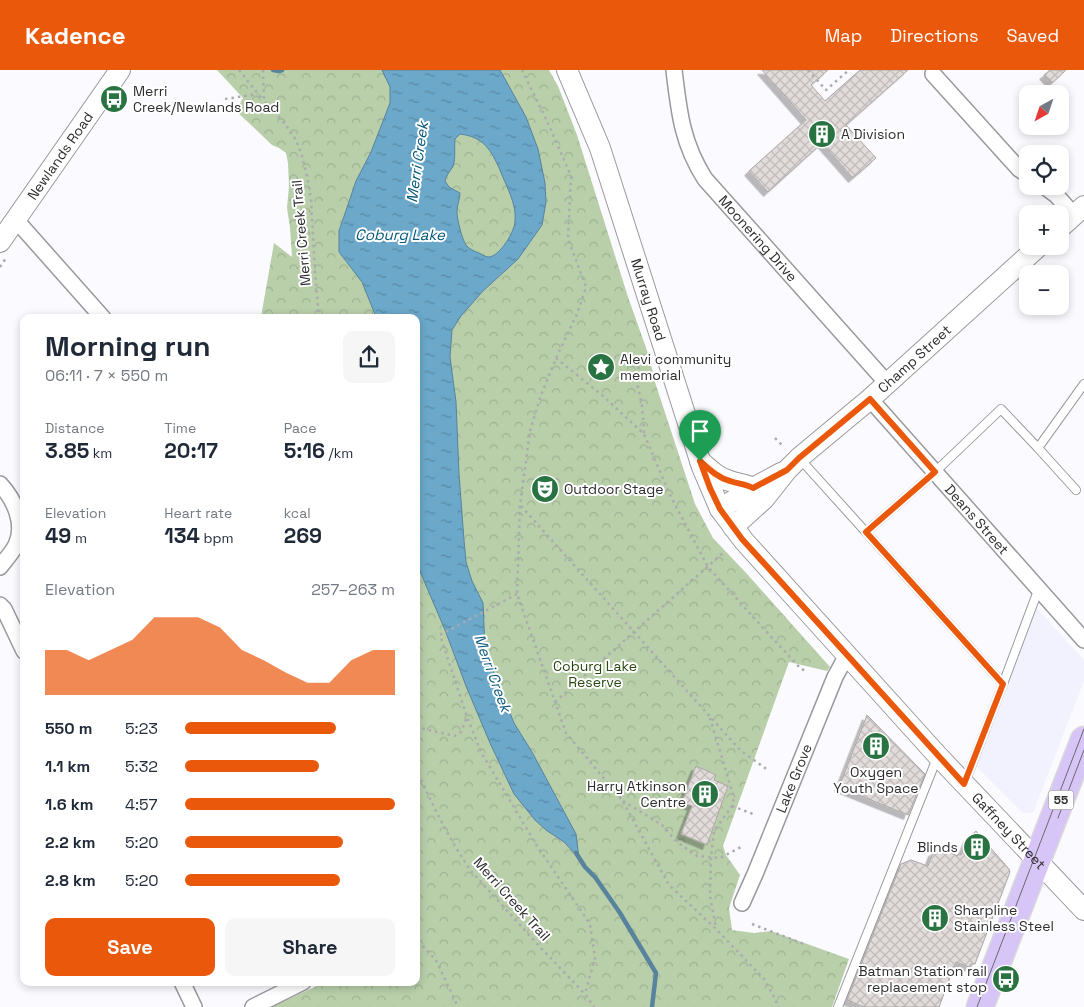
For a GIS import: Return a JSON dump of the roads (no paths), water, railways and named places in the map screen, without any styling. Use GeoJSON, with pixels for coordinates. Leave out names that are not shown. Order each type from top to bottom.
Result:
{"type":"FeatureCollection","features":[{"type":"Feature","properties":{"kind":"highway","name":"55"},"geometry":{"type":"LineString","coordinates":[[980,1007],[1084,740]]}},
{"type":"Feature","properties":{"kind":"main road","name":"Newlands Road"},"geometry":{"type":"LineString","coordinates":[[0,242],[120,70]]}},
{"type":"Feature","properties":{"kind":"main road","name":"Murray Road"},"geometry":{"type":"LineString","coordinates":[[567,70],[600,148],[700,461],[720,509],[733,527]]}},
{"type":"Feature","properties":{"kind":"main road","name":"Champ Street"},"geometry":{"type":"LineString","coordinates":[[720,509],[753,488],[870,399],[1029,255]]}},
{"type":"Feature","properties":{"kind":"main road","name":"Champ Street"},"geometry":{"type":"LineString","coordinates":[[733,527],[764,499],[790,458]]}},
{"type":"Feature","properties":{"kind":"main road"},"geometry":{"type":"LineString","coordinates":[[700,461],[726,480],[753,488]]}},
{"type":"Feature","properties":{"kind":"main road","name":"Gaffney Street"},"geometry":{"type":"LineString","coordinates":[[733,527],[938,756],[1084,910]]}},
{"type":"Feature","properties":{"kind":"street","name":"Moonering Drive"},"geometry":{"type":"LineString","coordinates":[[674,70],[683,132],[688,149],[705,180],[887,383]]}},
{"type":"Feature","properties":{"kind":"street"},"geometry":{"type":"LineString","coordinates":[[933,74],[1019,168]]}},
{"type":"Feature","properties":{"kind":"street"},"geometry":{"type":"LineString","coordinates":[[1056,195],[1073,216]]}},
{"type":"Feature","properties":{"kind":"street"},"geometry":{"type":"LineString","coordinates":[[16,220],[99,314]]}},
{"type":"Feature","properties":{"kind":"street","name":"Deans Street"},"geometry":{"type":"LineString","coordinates":[[870,399],[1084,640]]}},
{"type":"Feature","properties":{"kind":"street"},"geometry":{"type":"LineString","coordinates":[[0,484],[16,507],[20,534],[16,546],[0,567]]}},
{"type":"Feature","properties":{"kind":"street"},"geometry":{"type":"LineString","coordinates":[[0,605],[20,643]]}},
{"type":"Feature","properties":{"kind":"street","name":"Lake Grove"},"geometry":{"type":"LineString","coordinates":[[742,903],[835,677],[847,655]]}},
{"type":"Feature","properties":{"kind":"street"},"geometry":{"type":"LineString","coordinates":[[184,986],[194,1007]]}},
{"type":"Feature","properties":{"kind":"street"},"geometry":{"type":"LineString","coordinates":[[253,1007],[295,986]]}},
{"type":"Feature","properties":{"kind":"lane"},"geometry":{"type":"LineString","coordinates":[[1038,448],[1084,384]]}},
{"type":"Feature","properties":{"kind":"lane"},"geometry":{"type":"LineString","coordinates":[[866,532],[935,472],[1001,409],[1076,490]]}},
{"type":"Feature","properties":{"kind":"lane"},"geometry":{"type":"LineString","coordinates":[[790,458],[866,532],[1003,684]]}},
{"type":"Feature","properties":{"kind":"lane"},"geometry":{"type":"LineString","coordinates":[[964,784],[1038,588]]}},
{"type":"Feature","properties":{"kind":"lane"},"geometry":{"type":"LineString","coordinates":[[838,1007],[938,756]]}},
{"type":"Feature","properties":{"kind":"water","name":"Coburg Lake"},"geometry":{"type":"Polygon","coordinates":[[[382,70],[500,70],[526,117],[538,149],[545,183],[546,202],[542,225],[518,259],[482,292],[461,316],[452,330],[450,357],[456,402],[466,562],[472,581],[483,603],[485,647],[514,723],[532,752],[576,834],[579,858],[564,842],[535,820],[514,794],[490,743],[420,571],[420,314],[375,314],[362,282],[339,252],[339,231],[356,181],[371,152],[390,103],[390,87],[382,70]],[[460,134],[455,139],[454,163],[445,181],[449,187],[460,193],[457,215],[461,234],[466,245],[472,250],[489,257],[498,252],[510,237],[515,215],[511,195],[493,156],[481,141],[460,134]]]}},
{"type":"Feature","properties":{"kind":"waterway"},"geometry":{"type":"LineString","coordinates":[[273,70],[282,70]]}},
{"type":"Feature","properties":{"kind":"waterway","name":"Merri Creek"},"geometry":{"type":"LineString","coordinates":[[576,853],[620,913],[656,973],[652,1007]]}},
{"type":"Feature","properties":{"kind":"tram line"},"geometry":{"type":"LineString","coordinates":[[977,1007],[1084,729]]}},
{"type":"Feature","properties":{"kind":"tram line"},"geometry":{"type":"LineString","coordinates":[[1058,818],[1084,750]]}},
{"type":"Feature","properties":{"kind":"place","name":"Merri Creek/Newlands Road"},"geometry":{"type":"Point","coordinates":[114,99]}},
{"type":"Feature","properties":{"kind":"place","name":"A Division"},"geometry":{"type":"Point","coordinates":[822,134]}},
{"type":"Feature","properties":{"kind":"place","name":"Alevi community memorial"},"geometry":{"type":"Point","coordinates":[601,367]}},
{"type":"Feature","properties":{"kind":"place","name":"Outdoor Stage"},"geometry":{"type":"Point","coordinates":[545,489]}},
{"type":"Feature","properties":{"kind":"place","name":"Oxygen Youth Space"},"geometry":{"type":"Point","coordinates":[876,746]}},
{"type":"Feature","properties":{"kind":"place","name":"Harry Atkinson Centre"},"geometry":{"type":"Point","coordinates":[705,794]}},
{"type":"Feature","properties":{"kind":"place","name":"Blinds"},"geometry":{"type":"Point","coordinates":[977,847]}},
{"type":"Feature","properties":{"kind":"place","name":"Sharpline Stainless Steel"},"geometry":{"type":"Point","coordinates":[935,918]}},
{"type":"Feature","properties":{"kind":"place","name":"Batman Station rail replacement stop"},"geometry":{"type":"Point","coordinates":[1006,979]}},
{"type":"Feature","properties":{"kind":"park label","name":"Coburg Lake Reserve"},"geometry":{"type":"Point","coordinates":[595,674]}}]}
